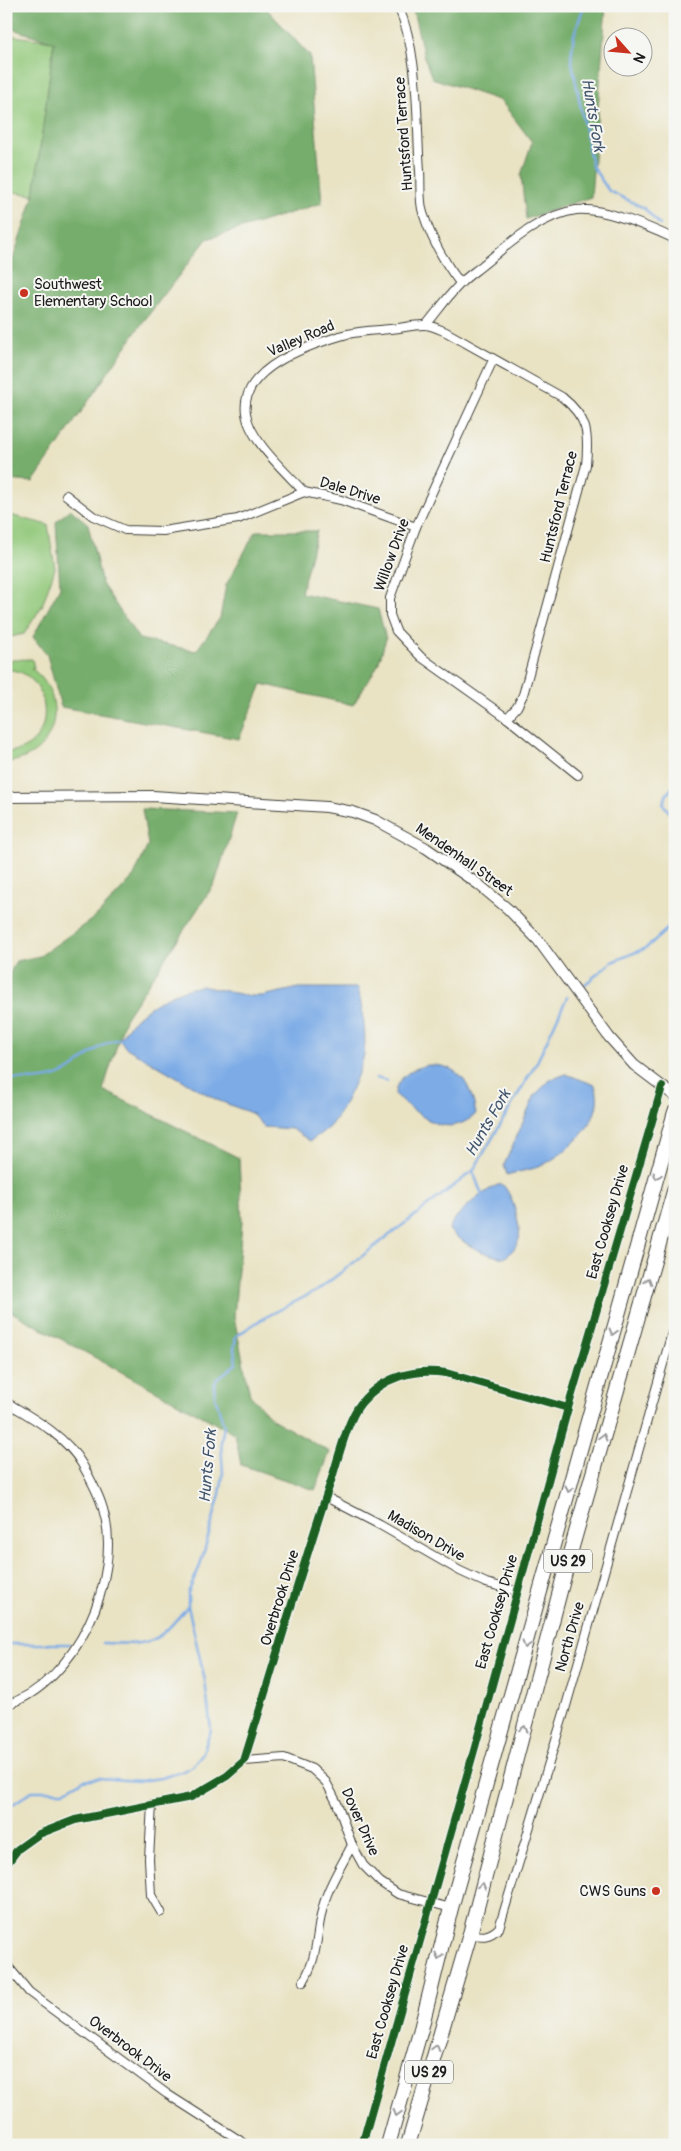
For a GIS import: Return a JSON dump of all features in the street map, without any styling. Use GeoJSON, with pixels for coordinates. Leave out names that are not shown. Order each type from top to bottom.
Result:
{"type":"FeatureCollection","features":[{"type":"Feature","properties":{"kind":"highway","name":"US 29"},"geometry":{"type":"LineString","coordinates":[[388,2145],[421,2029],[451,1908],[675,1112]]}},
{"type":"Feature","properties":{"kind":"highway","name":"US 29"},"geometry":{"type":"LineString","coordinates":[[408,2145],[470,1934],[569,1557],[675,1188]]}},
{"type":"Feature","properties":{"kind":"street","name":"Huntsford Terrace"},"geometry":{"type":"LineString","coordinates":[[398,6],[411,47],[422,212],[448,267],[460,283]]}},
{"type":"Feature","properties":{"kind":"street"},"geometry":{"type":"LineString","coordinates":[[426,325],[460,283],[512,242],[539,224],[558,216],[576,210],[590,210],[611,215],[675,239]]}},
{"type":"Feature","properties":{"kind":"street","name":"Huntsford Terrace"},"geometry":{"type":"LineString","coordinates":[[426,325],[446,332],[562,397],[576,408],[585,424],[588,440],[586,465],[523,694],[517,707],[507,718]]}},
{"type":"Feature","properties":{"kind":"street","name":"Valley Road"},"geometry":{"type":"LineString","coordinates":[[304,492],[264,448],[251,427],[246,414],[245,400],[250,386],[261,374],[277,362],[339,336],[426,325]]}},
{"type":"Feature","properties":{"kind":"street","name":"Willow Drive"},"geometry":{"type":"LineString","coordinates":[[493,360],[416,527],[390,598],[390,615],[396,631],[421,657],[507,718],[578,775]]}},
{"type":"Feature","properties":{"kind":"street"},"geometry":{"type":"LineString","coordinates":[[66,494],[93,516],[125,530],[163,531],[238,519],[304,492]]}},
{"type":"Feature","properties":{"kind":"street","name":"Dale Drive"},"geometry":{"type":"LineString","coordinates":[[304,492],[341,500],[416,527]]}},
{"type":"Feature","properties":{"kind":"street","name":"Mendenhall Street"},"geometry":{"type":"LineString","coordinates":[[6,797],[153,796],[327,807],[353,812],[375,820],[426,848],[478,884],[508,909],[538,940],[609,1037],[634,1065],[675,1096]]}},
{"type":"Feature","properties":{"kind":"street","name":"East Cooksey Drive"},"geometry":{"type":"LineString","coordinates":[[362,2145],[429,1903],[475,1747],[568,1408],[662,1087]]}},
{"type":"Feature","properties":{"kind":"street","name":"North Drive"},"geometry":{"type":"LineString","coordinates":[[470,1934],[484,1937],[492,1935],[499,1928],[564,1713],[675,1322]]}},
{"type":"Feature","properties":{"kind":"street","name":"Overbrook Drive"},"geometry":{"type":"LineString","coordinates":[[244,1761],[326,1497],[352,1420],[360,1404],[371,1392],[389,1380],[417,1371],[446,1373],[568,1408]]}},
{"type":"Feature","properties":{"kind":"street"},"geometry":{"type":"LineString","coordinates":[[6,1402],[48,1429],[73,1451],[82,1463],[103,1509],[108,1547],[102,1587],[90,1622],[73,1653],[42,1686],[6,1704]]}},
{"type":"Feature","properties":{"kind":"street","name":"Madison Drive"},"geometry":{"type":"LineString","coordinates":[[326,1497],[380,1525],[460,1572],[517,1591]]}},
{"type":"Feature","properties":{"kind":"street","name":"Dover Drive"},"geometry":{"type":"LineString","coordinates":[[244,1761],[284,1758],[312,1769],[326,1782],[337,1803],[352,1845],[363,1865],[380,1882],[398,1894],[451,1908]]}},
{"type":"Feature","properties":{"kind":"street"},"geometry":{"type":"LineString","coordinates":[[6,1865],[18,1849],[39,1834],[75,1820],[191,1797],[227,1776],[244,1761]]}},
{"type":"Feature","properties":{"kind":"street"},"geometry":{"type":"LineString","coordinates":[[152,1804],[149,1859],[151,1895],[161,1912]]}},
{"type":"Feature","properties":{"kind":"street"},"geometry":{"type":"LineString","coordinates":[[304,1982],[316,1956],[320,1917],[325,1900],[352,1845]]}},
{"type":"Feature","properties":{"kind":"street","name":"Overbrook Drive"},"geometry":{"type":"LineString","coordinates":[[6,1964],[24,1986],[37,1998],[167,2094],[247,2145]]}},
{"type":"Feature","properties":{"kind":"green space"},"geometry":{"type":"Polygon","coordinates":[[[6,6],[264,6],[310,56],[322,203],[207,239],[140,326],[33,482],[6,480],[6,306],[12,262],[34,195],[54,42],[6,27],[6,6]]]}},
{"type":"Feature","properties":{"kind":"green space"},"geometry":{"type":"Polygon","coordinates":[[[412,6],[606,6],[591,197],[526,219],[521,175],[532,142],[501,101],[432,78],[424,57],[412,6]]]}},
{"type":"Feature","properties":{"kind":"green space"},"geometry":{"type":"Polygon","coordinates":[[[6,35],[54,41],[34,195],[6,191],[6,35]]]}},
{"type":"Feature","properties":{"kind":"green space"},"geometry":{"type":"Polygon","coordinates":[[[70,509],[88,524],[102,584],[139,639],[196,651],[220,618],[226,585],[256,531],[317,531],[301,593],[378,609],[386,639],[378,665],[353,705],[262,684],[239,739],[61,707],[47,655],[33,637],[60,587],[56,522],[70,509]]]}},
{"type":"Feature","properties":{"kind":"green space"},"geometry":{"type":"Polygon","coordinates":[[[6,514],[48,525],[55,568],[42,606],[24,634],[6,638],[6,514]]]}},
{"type":"Feature","properties":{"kind":"green space"},"geometry":{"type":"Polygon","coordinates":[[[32,659],[34,668],[31,668],[44,680],[51,694],[54,710],[53,725],[47,739],[37,750],[23,758],[6,762],[6,752],[24,748],[36,738],[43,724],[44,709],[41,694],[33,681],[21,673],[6,670],[6,660],[32,659]]]}},
{"type":"Feature","properties":{"kind":"green space"},"geometry":{"type":"Polygon","coordinates":[[[142,809],[237,813],[215,883],[125,1019],[103,1090],[239,1158],[242,1222],[234,1317],[250,1395],[272,1419],[330,1452],[315,1490],[241,1465],[235,1434],[6,1309],[6,981],[16,961],[40,956],[98,915],[134,876],[148,845],[142,809]]]}},
{"type":"Feature","properties":{"kind":"water"},"geometry":{"type":"Polygon","coordinates":[[[201,986],[249,996],[262,996],[299,988],[358,988],[364,1029],[364,1054],[350,1092],[329,1127],[310,1141],[292,1129],[264,1127],[251,1113],[217,1100],[125,1047],[120,1039],[144,1011],[178,992],[201,986]]]}},
{"type":"Feature","properties":{"kind":"water"},"geometry":{"type":"Polygon","coordinates":[[[430,1065],[450,1069],[463,1079],[471,1094],[476,1114],[465,1122],[444,1125],[434,1122],[414,1111],[395,1095],[398,1083],[402,1078],[412,1070],[430,1065]]]}},
{"type":"Feature","properties":{"kind":"water"},"geometry":{"type":"Polygon","coordinates":[[[566,1074],[595,1085],[596,1109],[591,1121],[575,1141],[555,1158],[536,1168],[507,1175],[504,1165],[535,1095],[550,1080],[566,1074]]]}},
{"type":"Feature","properties":{"kind":"water"},"geometry":{"type":"Polygon","coordinates":[[[501,1184],[505,1187],[512,1201],[519,1227],[517,1245],[505,1258],[475,1248],[449,1230],[451,1224],[463,1210],[488,1190],[501,1184]]]}},
{"type":"Feature","properties":{"kind":"waterway","name":"Hunts Fork"},"geometry":{"type":"LineString","coordinates":[[584,6],[574,35],[571,57],[592,166],[609,191],[644,208],[660,225]]}},
{"type":"Feature","properties":{"kind":"waterway","name":"Hunts Fork"},"geometry":{"type":"LineString","coordinates":[[668,243],[675,250]]}},
{"type":"Feature","properties":{"kind":"waterway","name":"Hunts Fork"},"geometry":{"type":"LineString","coordinates":[[675,784],[667,794],[663,804],[675,819]]}},
{"type":"Feature","properties":{"kind":"waterway","name":"Hunts Fork"},"geometry":{"type":"LineString","coordinates":[[584,985],[612,962],[646,948],[675,922]]}},
{"type":"Feature","properties":{"kind":"waterway","name":"Hunts Fork"},"geometry":{"type":"LineString","coordinates":[[6,1809],[32,1791],[64,1791],[83,1780],[99,1778],[139,1781],[161,1778],[193,1766],[202,1755],[211,1730],[205,1681],[188,1606],[188,1593],[200,1566],[220,1494],[223,1474],[221,1442],[224,1426],[215,1396],[214,1385],[218,1378],[236,1364],[234,1349],[236,1336],[262,1319],[318,1290],[473,1171],[537,1062],[567,997]]}},
{"type":"Feature","properties":{"kind":"waterway"},"geometry":{"type":"LineString","coordinates":[[6,1078],[35,1080],[57,1076],[72,1069],[106,1043],[123,1039]]}},
{"type":"Feature","properties":{"kind":"waterway"},"geometry":{"type":"LineString","coordinates":[[376,1078],[387,1081]]}},
{"type":"Feature","properties":{"kind":"waterway"},"geometry":{"type":"LineString","coordinates":[[473,1171],[483,1198]]}},
{"type":"Feature","properties":{"kind":"waterway"},"geometry":{"type":"LineString","coordinates":[[103,1643],[136,1643],[154,1639],[168,1628],[188,1606]]}},
{"type":"Feature","properties":{"kind":"waterway"},"geometry":{"type":"LineString","coordinates":[[6,1644],[69,1644]]}},
{"type":"Feature","properties":{"kind":"cycle path"},"geometry":{"type":"LineString","coordinates":[[362,2145],[475,1747],[568,1408],[662,1087]]}},
{"type":"Feature","properties":{"kind":"cycle path"},"geometry":{"type":"LineString","coordinates":[[6,1865],[18,1849],[39,1834],[75,1820],[191,1797],[227,1776],[244,1761],[343,1440],[356,1410],[369,1394],[399,1376],[411,1373],[434,1372],[446,1373],[568,1408]]}},
{"type":"Feature","properties":{"kind":"place","name":"Southwest Elementary School"},"geometry":{"type":"Point","coordinates":[24,293]}},
{"type":"Feature","properties":{"kind":"place","name":"CWS Guns"},"geometry":{"type":"Point","coordinates":[656,1891]}}]}
